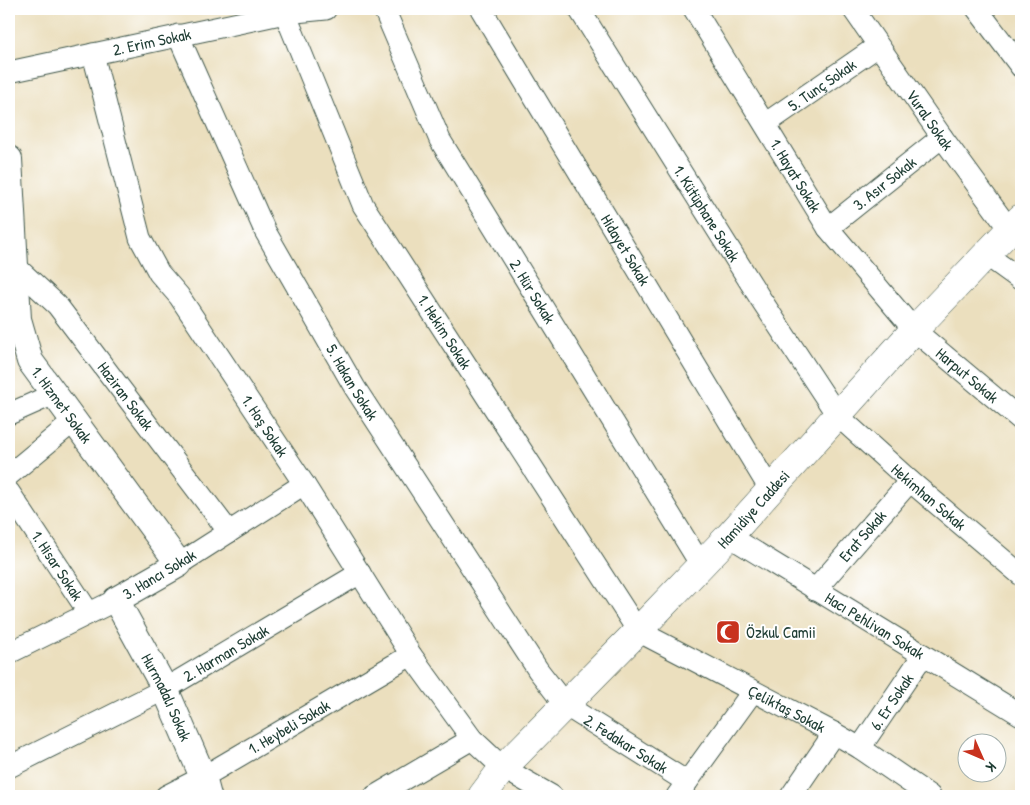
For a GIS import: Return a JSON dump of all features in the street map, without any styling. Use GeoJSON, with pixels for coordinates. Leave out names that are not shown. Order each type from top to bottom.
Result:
{"type":"FeatureCollection","features":[{"type":"Feature","properties":{"kind":"main road","name":"Hamidiye Caddesi"},"geometry":{"type":"LineString","coordinates":[[482,796],[503,768],[701,566],[771,491],[914,330],[1015,223]]}},
{"type":"Feature","properties":{"kind":"street","name":"2. Erim Sokak"},"geometry":{"type":"LineString","coordinates":[[9,72],[285,13],[326,9]]}},
{"type":"Feature","properties":{"kind":"street","name":"2. Hür Sokak"},"geometry":{"type":"LineString","coordinates":[[384,9],[440,140],[701,566]]}},
{"type":"Feature","properties":{"kind":"street","name":"Hidayet Sokak"},"geometry":{"type":"LineString","coordinates":[[481,9],[771,491]]}},
{"type":"Feature","properties":{"kind":"street","name":"1. Kütüphane Sokak"},"geometry":{"type":"LineString","coordinates":[[579,9],[760,298],[838,416]]}},
{"type":"Feature","properties":{"kind":"street","name":"1. Hayat Sokak"},"geometry":{"type":"LineString","coordinates":[[694,9],[828,228],[914,330]]}},
{"type":"Feature","properties":{"kind":"street","name":"Vural Sokak"},"geometry":{"type":"LineString","coordinates":[[852,9],[942,137],[1015,223]]}},
{"type":"Feature","properties":{"kind":"street"},"geometry":{"type":"LineString","coordinates":[[977,9],[1021,67]]}},
{"type":"Feature","properties":{"kind":"street","name":"1. Hekim Sokak"},"geometry":{"type":"LineString","coordinates":[[285,13],[362,204],[638,631]]}},
{"type":"Feature","properties":{"kind":"street","name":"5. Hakan Sokak"},"geometry":{"type":"LineString","coordinates":[[178,35],[274,248],[355,388],[538,670],[565,705]]}},
{"type":"Feature","properties":{"kind":"street","name":"5. Tunç Sokak"},"geometry":{"type":"LineString","coordinates":[[765,124],[878,46]]}},
{"type":"Feature","properties":{"kind":"street","name":"1. Hoş Sokak"},"geometry":{"type":"LineString","coordinates":[[93,54],[140,238],[159,273],[179,296],[304,484],[411,654],[472,740],[503,768],[552,796]]}},
{"type":"Feature","properties":{"kind":"street","name":"3. Asır Sokak"},"geometry":{"type":"LineString","coordinates":[[828,228],[942,137]]}},
{"type":"Feature","properties":{"kind":"street","name":"1. Hizmet Sokak"},"geometry":{"type":"LineString","coordinates":[[9,159],[18,319],[30,361],[179,564]]}},
{"type":"Feature","properties":{"kind":"street"},"geometry":{"type":"LineString","coordinates":[[985,254],[1021,280]]}},
{"type":"Feature","properties":{"kind":"street","name":"Haziran Sokak"},"geometry":{"type":"LineString","coordinates":[[16,267],[57,305],[229,532]]}},
{"type":"Feature","properties":{"kind":"street","name":"Harput Sokak"},"geometry":{"type":"LineString","coordinates":[[914,330],[1021,420]]}},
{"type":"Feature","properties":{"kind":"street"},"geometry":{"type":"LineString","coordinates":[[9,414],[54,394]]}},
{"type":"Feature","properties":{"kind":"street","name":"Hekimhan Sokak"},"geometry":{"type":"LineString","coordinates":[[838,416],[910,481],[1021,575]]}},
{"type":"Feature","properties":{"kind":"street"},"geometry":{"type":"LineString","coordinates":[[9,475],[74,421]]}},
{"type":"Feature","properties":{"kind":"street","name":"Erat Sokak"},"geometry":{"type":"LineString","coordinates":[[815,590],[910,481]]}},
{"type":"Feature","properties":{"kind":"street","name":"3. Hancı Sokak"},"geometry":{"type":"LineString","coordinates":[[9,653],[116,600],[179,564],[304,484]]}},
{"type":"Feature","properties":{"kind":"street","name":"1. Hisar Sokak"},"geometry":{"type":"LineString","coordinates":[[9,492],[89,613]]}},
{"type":"Feature","properties":{"kind":"street","name":"Hacı Pehlivan Sokak"},"geometry":{"type":"LineString","coordinates":[[729,536],[1021,716]]}},
{"type":"Feature","properties":{"kind":"street","name":"2. Harman Sokak"},"geometry":{"type":"LineString","coordinates":[[9,767],[165,689],[360,573]]}},
{"type":"Feature","properties":{"kind":"street","name":"Hurmadalı Sokak"},"geometry":{"type":"LineString","coordinates":[[116,600],[165,689],[206,786]]}},
{"type":"Feature","properties":{"kind":"street","name":"Çeliktaş Sokak"},"geometry":{"type":"LineString","coordinates":[[638,631],[834,733],[860,748],[908,790],[930,796]]}},
{"type":"Feature","properties":{"kind":"street","name":"1. Heybeli Sokak"},"geometry":{"type":"LineString","coordinates":[[166,796],[206,786],[411,654]]}},
{"type":"Feature","properties":{"kind":"street","name":"6. Er Sokak"},"geometry":{"type":"LineString","coordinates":[[860,748],[923,655]]}},
{"type":"Feature","properties":{"kind":"street"},"geometry":{"type":"LineString","coordinates":[[682,789],[753,691]]}},
{"type":"Feature","properties":{"kind":"street","name":"2. Fedakar Sokak"},"geometry":{"type":"LineString","coordinates":[[565,705],[682,789]]}},
{"type":"Feature","properties":{"kind":"street"},"geometry":{"type":"LineString","coordinates":[[790,796],[834,733]]}},
{"type":"Feature","properties":{"kind":"street"},"geometry":{"type":"LineString","coordinates":[[375,796],[472,740]]}},
{"type":"Feature","properties":{"kind":"place","name":"Özkul Camii"},"geometry":{"type":"Point","coordinates":[728,632]}}]}
